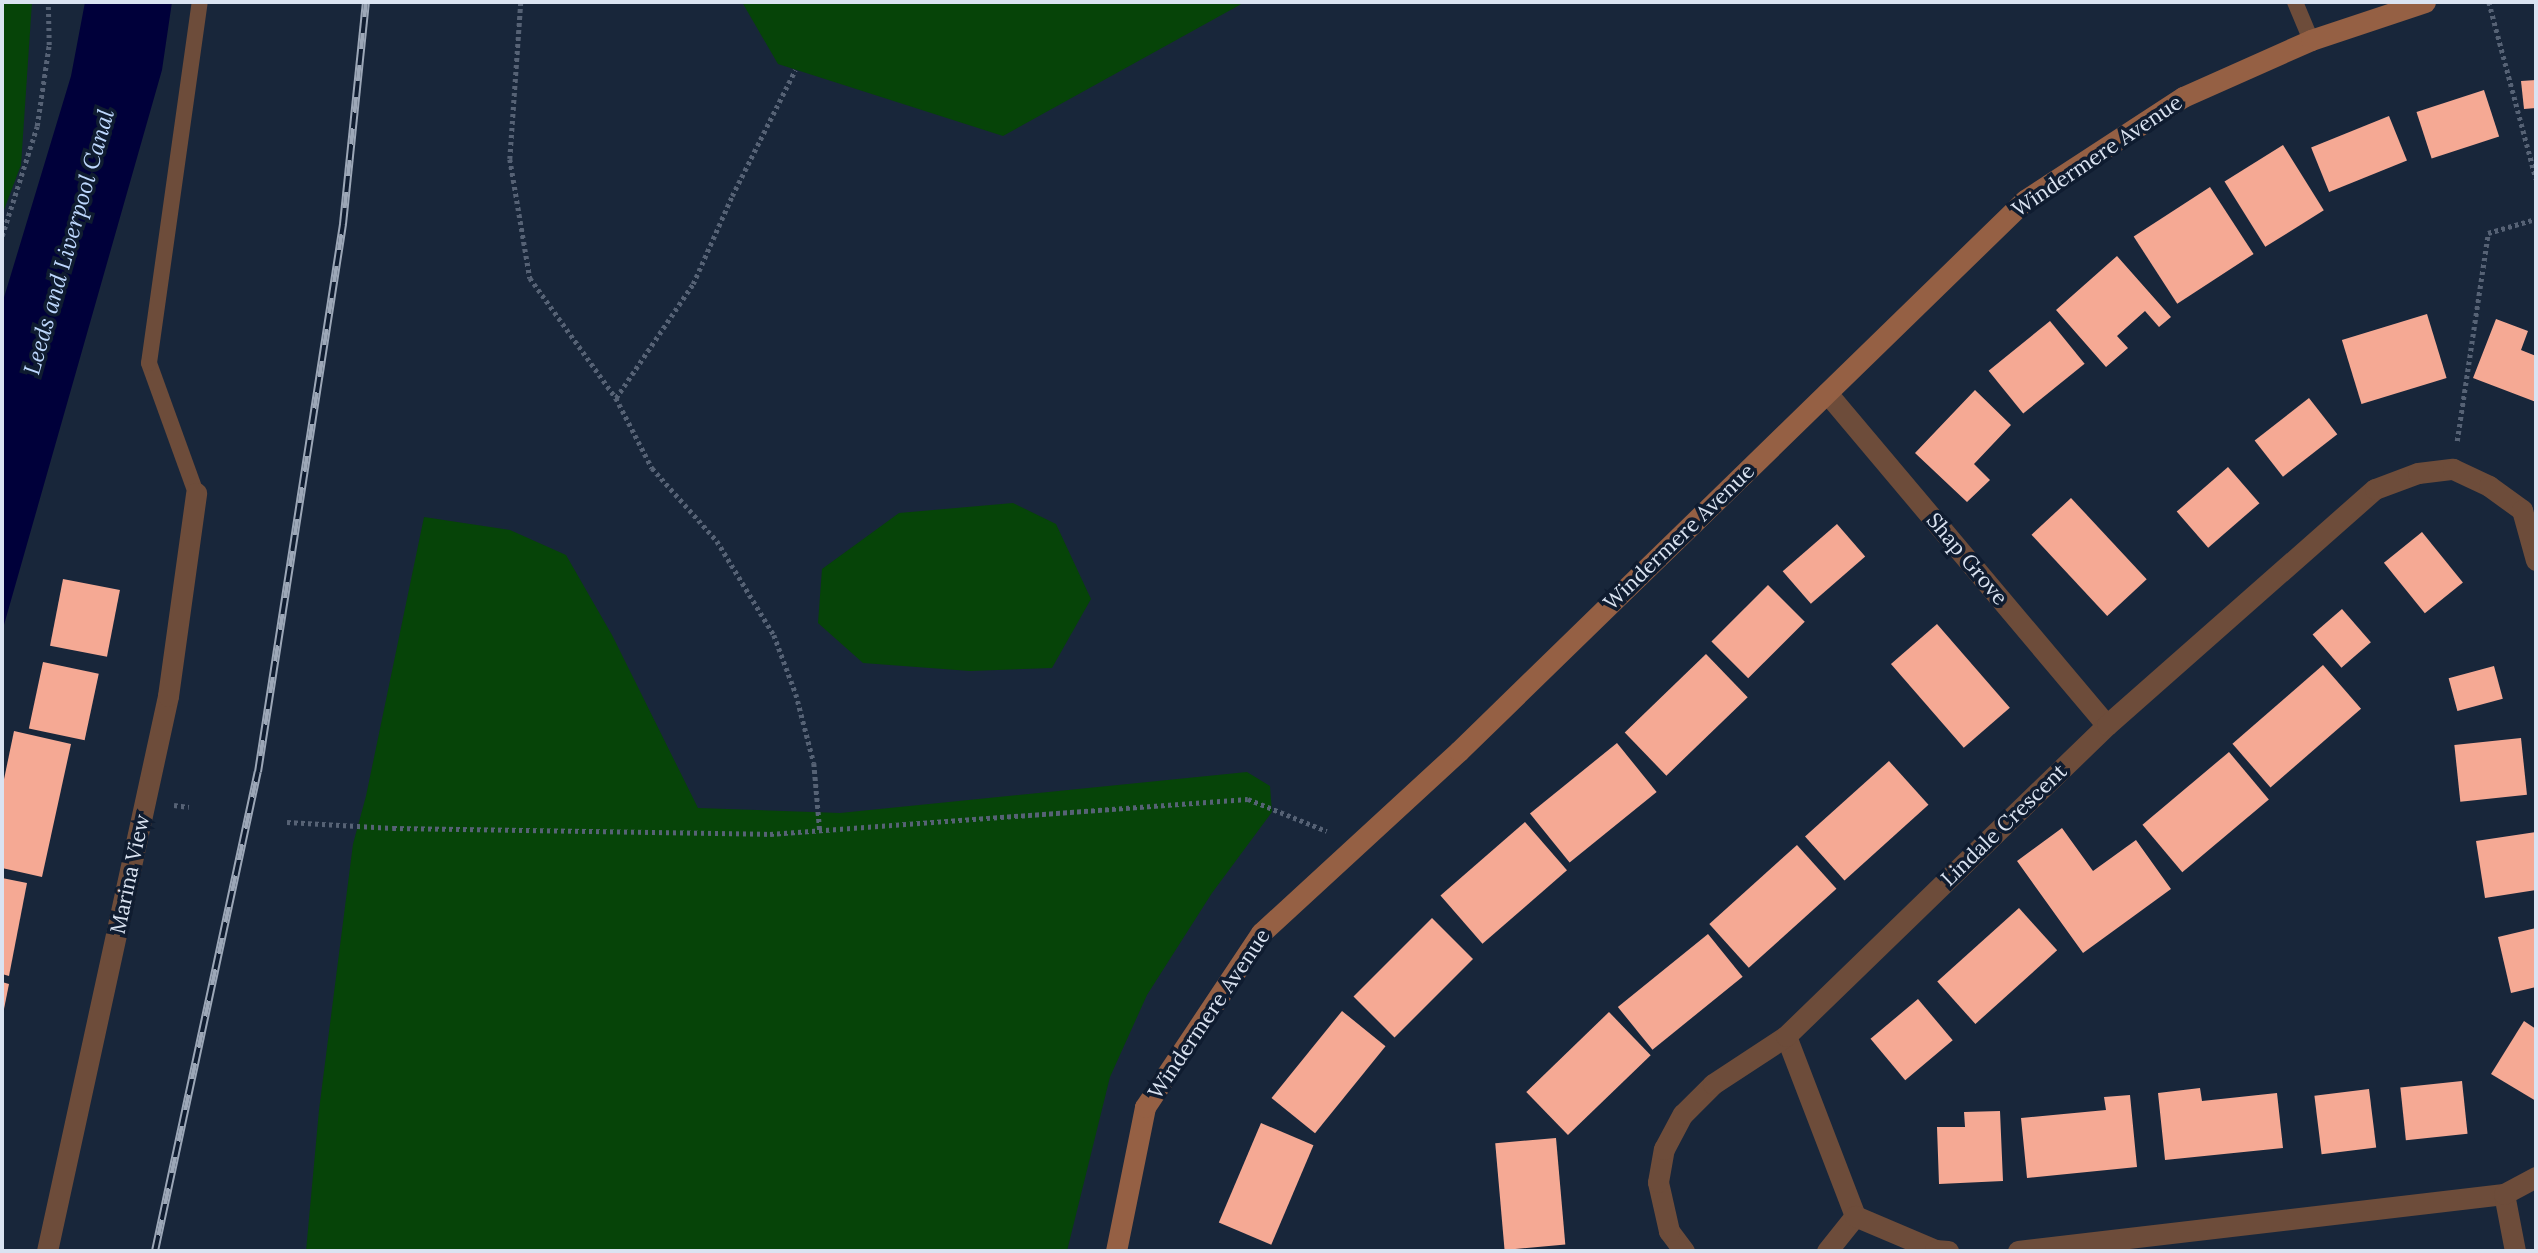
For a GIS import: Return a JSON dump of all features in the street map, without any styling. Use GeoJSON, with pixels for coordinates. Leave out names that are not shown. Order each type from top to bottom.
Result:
{"type":"FeatureCollection","features":[{"type":"Feature","properties":{"kind":"street","name":"Windermere Avenue"},"geometry":{"type":"LineString","coordinates":[[1116,1251],[1145,1107],[1261,933],[1459,751],[2025,200],[2183,97],[2311,40],[2425,2]]}},
{"type":"Feature","properties":{"kind":"street","name":"Shap Grove"},"geometry":{"type":"LineString","coordinates":[[1827,393],[2107,725]]}},
{"type":"Feature","properties":{"kind":"street"},"geometry":{"type":"LineString","coordinates":[[2453,470],[2489,486],[2522,510],[2536,560]]}},
{"type":"Feature","properties":{"kind":"street","name":"Lindale Crescent"},"geometry":{"type":"LineString","coordinates":[[1684,1251],[1669,1231],[1658,1182],[1664,1149],[1683,1114],[1713,1084],[1786,1036],[2107,725],[2375,489],[2418,472],[2453,470]]}},
{"type":"Feature","properties":{"kind":"street","name":"Marina View"},"geometry":{"type":"LineString","coordinates":[[47,1251],[168,696],[196,493]]}},
{"type":"Feature","properties":{"kind":"street"},"geometry":{"type":"LineString","coordinates":[[1786,1036],[1855,1216],[1935,1250],[1948,1251]]}},
{"type":"Feature","properties":{"kind":"street"},"geometry":{"type":"LineString","coordinates":[[2018,1251],[2504,1194],[2536,1177]]}},
{"type":"Feature","properties":{"kind":"street"},"geometry":{"type":"LineString","coordinates":[[2504,1194],[2515,1251]]}},
{"type":"Feature","properties":{"kind":"street"},"geometry":{"type":"LineString","coordinates":[[1827,1251],[1855,1216]]}},
{"type":"Feature","properties":{"kind":"lane"},"geometry":{"type":"LineString","coordinates":[[196,493],[149,363],[200,2]]}},
{"type":"Feature","properties":{"kind":"lane"},"geometry":{"type":"LineString","coordinates":[[2295,2],[2311,40]]}},
{"type":"Feature","properties":{"kind":"path"},"geometry":{"type":"LineString","coordinates":[[2,236],[37,126],[49,45],[48,2]]}},
{"type":"Feature","properties":{"kind":"path"},"geometry":{"type":"LineString","coordinates":[[521,2],[510,159],[530,278],[616,398],[652,468],[717,541],[774,635],[796,694],[814,763],[820,831]]}},
{"type":"Feature","properties":{"kind":"path"},"geometry":{"type":"LineString","coordinates":[[2489,2],[2536,179]]}},
{"type":"Feature","properties":{"kind":"path"},"geometry":{"type":"LineString","coordinates":[[616,398],[693,284],[732,196],[795,70]]}},
{"type":"Feature","properties":{"kind":"path"},"geometry":{"type":"LineString","coordinates":[[2453,470],[2488,233],[2536,219]]}},
{"type":"Feature","properties":{"kind":"path"},"geometry":{"type":"LineString","coordinates":[[287,822],[393,828],[770,834],[1248,799],[1357,844]]}},
{"type":"Feature","properties":{"kind":"green space"},"geometry":{"type":"Polygon","coordinates":[[[2,2],[32,2],[21,165],[2,215],[2,2]]]}},
{"type":"Feature","properties":{"kind":"green space"},"geometry":{"type":"Polygon","coordinates":[[[742,2],[1245,2],[1003,136],[778,64],[742,2]]]}},
{"type":"Feature","properties":{"kind":"green space"},"geometry":{"type":"Polygon","coordinates":[[[1013,503],[1056,524],[1091,599],[1052,668],[970,671],[863,663],[818,623],[822,569],[899,513],[1013,503]]]}},
{"type":"Feature","properties":{"kind":"green space"},"geometry":{"type":"Polygon","coordinates":[[[424,517],[510,530],[566,555],[612,635],[698,808],[840,813],[1247,772],[1270,786],[1272,812],[1212,893],[1147,995],[1110,1077],[1067,1251],[306,1251],[319,1110],[353,844],[366,796],[424,517]]]}},
{"type":"Feature","properties":{"kind":"water","name":"Leeds and Liverpool Canal"},"geometry":{"type":"Polygon","coordinates":[[[85,2],[172,2],[162,70],[2,632],[2,304],[71,76],[85,2]]]}},
{"type":"Feature","properties":{"kind":"building"},"geometry":{"type":"Polygon","coordinates":[[[2536,80],[2536,108],[2524,109],[2521,81],[2536,80]]]}},
{"type":"Feature","properties":{"kind":"building"},"geometry":{"type":"Polygon","coordinates":[[[2484,90],[2499,137],[2432,159],[2416,112],[2484,90]]]}},
{"type":"Feature","properties":{"kind":"building"},"geometry":{"type":"Polygon","coordinates":[[[2389,116],[2407,161],[2329,192],[2311,147],[2389,116]]]}},
{"type":"Feature","properties":{"kind":"building"},"geometry":{"type":"Polygon","coordinates":[[[2283,145],[2324,210],[2265,247],[2224,182],[2283,145]]]}},
{"type":"Feature","properties":{"kind":"building"},"geometry":{"type":"Polygon","coordinates":[[[2210,187],[2254,254],[2177,304],[2134,237],[2210,187]]]}},
{"type":"Feature","properties":{"kind":"building"},"geometry":{"type":"Polygon","coordinates":[[[2117,256],[2171,317],[2159,327],[2145,311],[2117,336],[2128,348],[2106,367],[2056,310],[2117,256]]]}},
{"type":"Feature","properties":{"kind":"building"},"geometry":{"type":"Polygon","coordinates":[[[2427,314],[2447,378],[2361,404],[2342,340],[2427,314]]]}},
{"type":"Feature","properties":{"kind":"building"},"geometry":{"type":"Polygon","coordinates":[[[2496,319],[2528,331],[2521,350],[2536,356],[2536,402],[2473,378],[2496,319]]]}},
{"type":"Feature","properties":{"kind":"building"},"geometry":{"type":"Polygon","coordinates":[[[2050,321],[2085,364],[2023,413],[1989,371],[2050,321]]]}},
{"type":"Feature","properties":{"kind":"building"},"geometry":{"type":"Polygon","coordinates":[[[1975,390],[2011,425],[1974,464],[1990,480],[1967,502],[1915,453],[1975,390]]]}},
{"type":"Feature","properties":{"kind":"building"},"geometry":{"type":"Polygon","coordinates":[[[2309,398],[2337,434],[2283,477],[2255,440],[2309,398]]]}},
{"type":"Feature","properties":{"kind":"building"},"geometry":{"type":"Polygon","coordinates":[[[2228,467],[2259,503],[2208,548],[2177,512],[2228,467]]]}},
{"type":"Feature","properties":{"kind":"building"},"geometry":{"type":"Polygon","coordinates":[[[2071,498],[2147,579],[2107,616],[2032,535],[2071,498]]]}},
{"type":"Feature","properties":{"kind":"building"},"geometry":{"type":"Polygon","coordinates":[[[1837,524],[1865,556],[1811,604],[1783,571],[1837,524]]]}},
{"type":"Feature","properties":{"kind":"building"},"geometry":{"type":"Polygon","coordinates":[[[2422,532],[2463,583],[2425,613],[2384,563],[2422,532]]]}},
{"type":"Feature","properties":{"kind":"building"},"geometry":{"type":"Polygon","coordinates":[[[63,579],[120,590],[107,657],[50,646],[63,579]]]}},
{"type":"Feature","properties":{"kind":"building"},"geometry":{"type":"Polygon","coordinates":[[[1768,585],[1805,622],[1748,678],[1711,642],[1768,585]]]}},
{"type":"Feature","properties":{"kind":"building"},"geometry":{"type":"Polygon","coordinates":[[[2342,609],[2371,642],[2341,668],[2313,635],[2342,609]]]}},
{"type":"Feature","properties":{"kind":"building"},"geometry":{"type":"Polygon","coordinates":[[[1937,624],[2010,708],[1964,748],[1891,664],[1937,624]]]}},
{"type":"Feature","properties":{"kind":"building"},"geometry":{"type":"Polygon","coordinates":[[[1706,654],[1748,697],[1666,776],[1625,732],[1706,654]]]}},
{"type":"Feature","properties":{"kind":"building"},"geometry":{"type":"Polygon","coordinates":[[[43,662],[99,674],[85,740],[29,729],[43,662]]]}},
{"type":"Feature","properties":{"kind":"building"},"geometry":{"type":"Polygon","coordinates":[[[2323,665],[2361,709],[2270,788],[2232,744],[2323,665]]]}},
{"type":"Feature","properties":{"kind":"building"},"geometry":{"type":"Polygon","coordinates":[[[2494,666],[2503,699],[2457,711],[2449,678],[2494,666]]]}},
{"type":"Feature","properties":{"kind":"building"},"geometry":{"type":"Polygon","coordinates":[[[14,731],[71,744],[42,877],[2,868],[2,789],[14,731]]]}},
{"type":"Feature","properties":{"kind":"building"},"geometry":{"type":"Polygon","coordinates":[[[2521,738],[2527,795],[2460,802],[2454,745],[2521,738]]]}},
{"type":"Feature","properties":{"kind":"building"},"geometry":{"type":"Polygon","coordinates":[[[1617,743],[1657,792],[1570,862],[1530,813],[1617,743]]]}},
{"type":"Feature","properties":{"kind":"building"},"geometry":{"type":"Polygon","coordinates":[[[2229,752],[2269,799],[2182,872],[2142,825],[2229,752]]]}},
{"type":"Feature","properties":{"kind":"building"},"geometry":{"type":"Polygon","coordinates":[[[1889,761],[1928,805],[1845,880],[1805,837],[1889,761]]]}},
{"type":"Feature","properties":{"kind":"building"},"geometry":{"type":"Polygon","coordinates":[[[1525,822],[1567,870],[1482,944],[1440,895],[1525,822]]]}},
{"type":"Feature","properties":{"kind":"building"},"geometry":{"type":"Polygon","coordinates":[[[2062,828],[2093,871],[2136,840],[2171,889],[2083,953],[2017,861],[2062,828]]]}},
{"type":"Feature","properties":{"kind":"building"},"geometry":{"type":"Polygon","coordinates":[[[2536,832],[2536,890],[2485,898],[2476,841],[2536,832]]]}},
{"type":"Feature","properties":{"kind":"building"},"geometry":{"type":"Polygon","coordinates":[[[1797,845],[1836,889],[1749,968],[1709,924],[1797,845]]]}},
{"type":"Feature","properties":{"kind":"building"},"geometry":{"type":"Polygon","coordinates":[[[2,878],[27,883],[9,976],[2,974],[2,878]]]}},
{"type":"Feature","properties":{"kind":"building"},"geometry":{"type":"Polygon","coordinates":[[[2019,908],[2057,950],[1975,1024],[1937,982],[2019,908]]]}},
{"type":"Feature","properties":{"kind":"building"},"geometry":{"type":"Polygon","coordinates":[[[1432,918],[1473,959],[1395,1038],[1354,996],[1432,918]]]}},
{"type":"Feature","properties":{"kind":"building"},"geometry":{"type":"Polygon","coordinates":[[[2536,928],[2536,987],[2511,993],[2498,937],[2536,928]]]}},
{"type":"Feature","properties":{"kind":"building"},"geometry":{"type":"Polygon","coordinates":[[[1708,934],[1743,977],[1652,1050],[1618,1007],[1708,934]]]}},
{"type":"Feature","properties":{"kind":"building"},"geometry":{"type":"Polygon","coordinates":[[[2,982],[9,984],[3,1014],[2,1014],[2,982]]]}},
{"type":"Feature","properties":{"kind":"building"},"geometry":{"type":"Polygon","coordinates":[[[1918,999],[1953,1040],[1905,1080],[1871,1039],[1918,999]]]}},
{"type":"Feature","properties":{"kind":"building"},"geometry":{"type":"Polygon","coordinates":[[[1342,1011],[1386,1046],[1315,1133],[1272,1098],[1342,1011]]]}},
{"type":"Feature","properties":{"kind":"building"},"geometry":{"type":"Polygon","coordinates":[[[1609,1012],[1651,1055],[1568,1135],[1526,1092],[1609,1012]]]}},
{"type":"Feature","properties":{"kind":"building"},"geometry":{"type":"Polygon","coordinates":[[[2524,1021],[2536,1029],[2536,1101],[2491,1074],[2524,1021]]]}},
{"type":"Feature","properties":{"kind":"building"},"geometry":{"type":"Polygon","coordinates":[[[2462,1081],[2468,1134],[2406,1140],[2400,1087],[2462,1081]]]}},
{"type":"Feature","properties":{"kind":"building"},"geometry":{"type":"Polygon","coordinates":[[[2200,1088],[2202,1101],[2277,1093],[2283,1148],[2165,1160],[2158,1093],[2200,1088]]]}},
{"type":"Feature","properties":{"kind":"building"},"geometry":{"type":"Polygon","coordinates":[[[2369,1089],[2376,1148],[2322,1154],[2314,1096],[2369,1089]]]}},
{"type":"Feature","properties":{"kind":"building"},"geometry":{"type":"Polygon","coordinates":[[[2130,1095],[2137,1167],[2027,1178],[2021,1118],[2106,1110],[2104,1097],[2130,1095]]]}},
{"type":"Feature","properties":{"kind":"building"},"geometry":{"type":"Polygon","coordinates":[[[2000,1111],[2003,1181],[1939,1184],[1937,1127],[1965,1127],[1964,1112],[2000,1111]]]}},
{"type":"Feature","properties":{"kind":"building"},"geometry":{"type":"Polygon","coordinates":[[[1261,1123],[1313,1145],[1271,1245],[1219,1222],[1261,1123]]]}},
{"type":"Feature","properties":{"kind":"building"},"geometry":{"type":"Polygon","coordinates":[[[1556,1138],[1565,1245],[1505,1250],[1495,1143],[1556,1138]]]}},
{"type":"Feature","properties":{"kind":"railway"},"geometry":{"type":"LineString","coordinates":[[155,1251],[258,772],[343,224],[366,2]]}}]}
